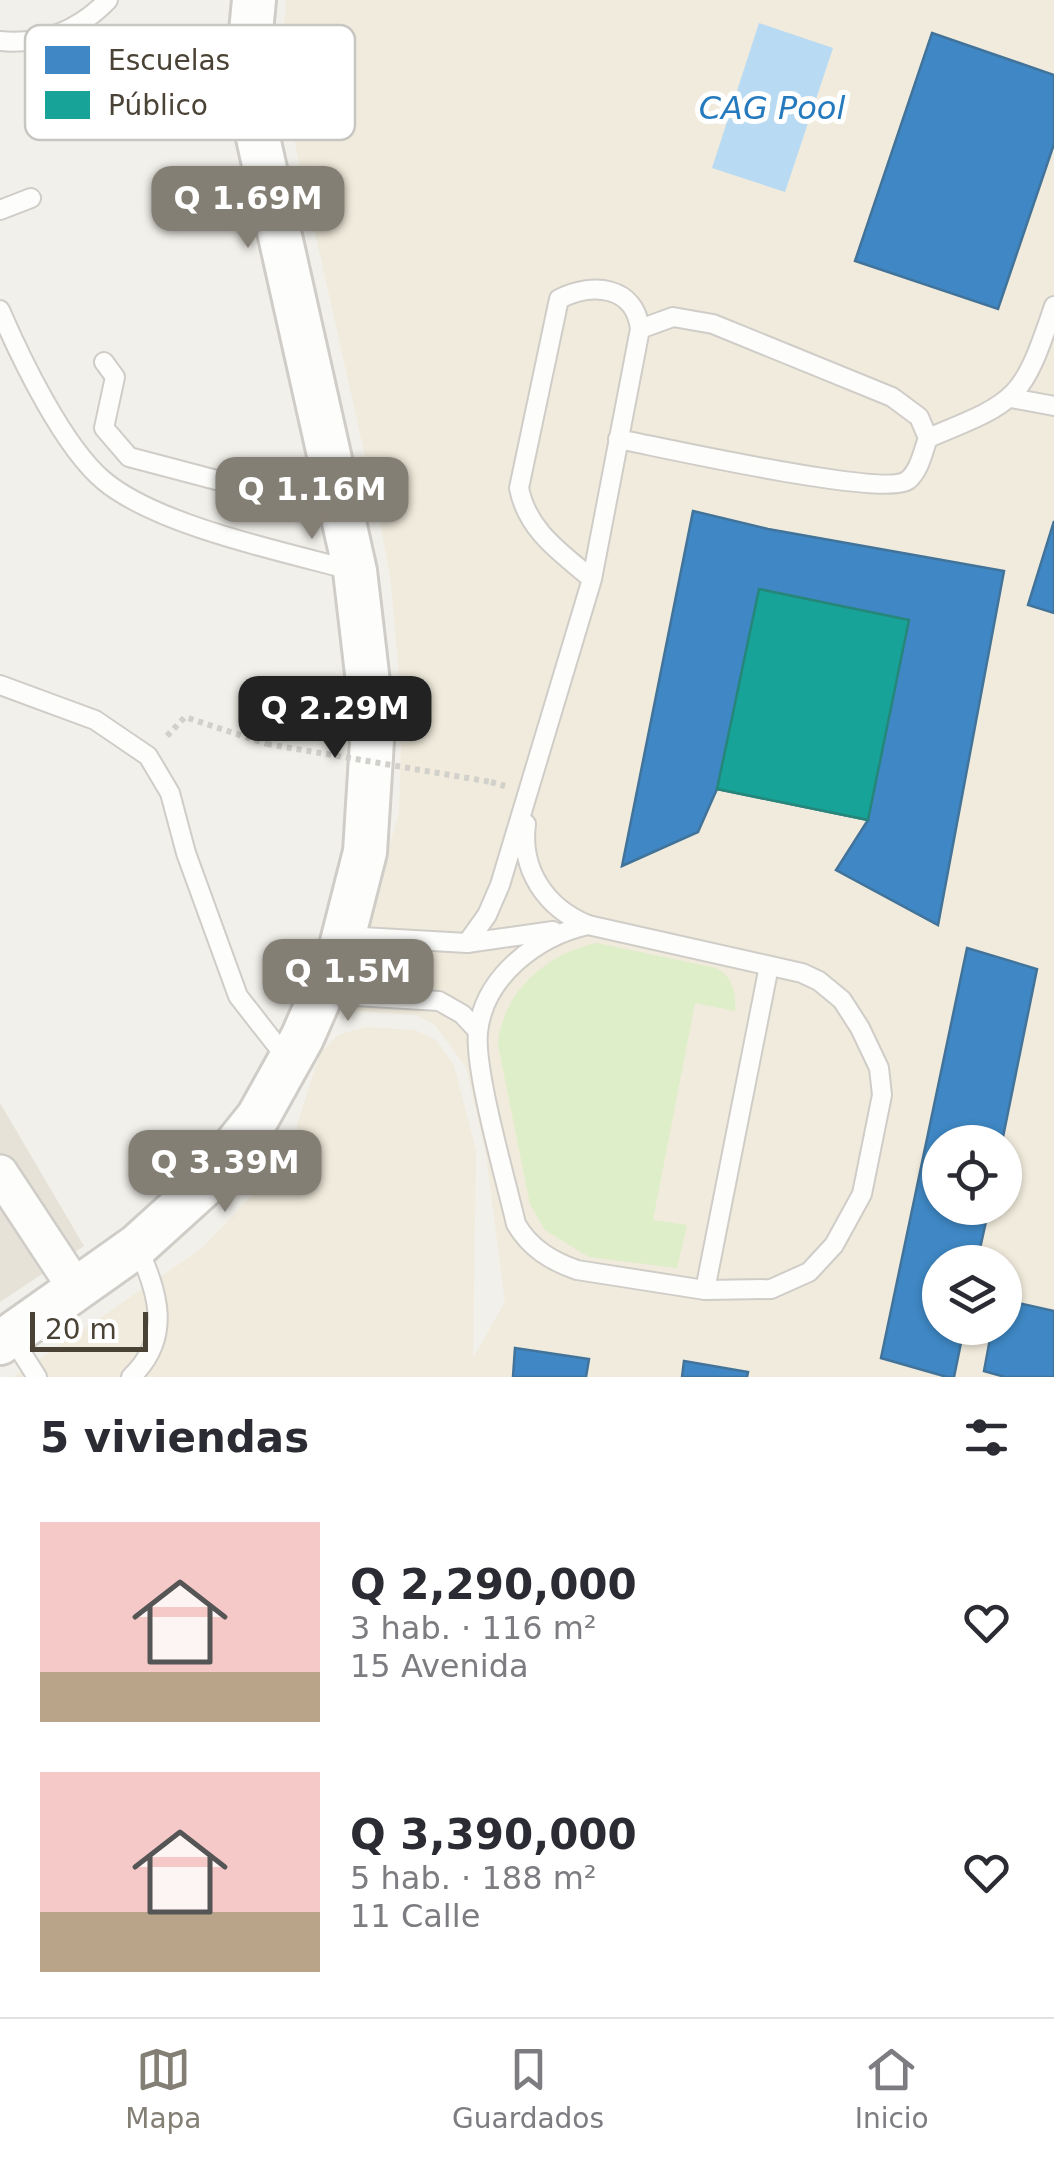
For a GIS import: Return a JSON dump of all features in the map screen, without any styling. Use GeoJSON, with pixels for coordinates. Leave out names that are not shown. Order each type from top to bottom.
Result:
{"type":"FeatureCollection","features":[{"type":"Feature","properties":{"kind":"street"},"geometry":{"type":"LineString","coordinates":[[252,25],[254,0]]}},
{"type":"Feature","properties":{"kind":"street"},"geometry":{"type":"LineString","coordinates":[[5,1340],[137,1246],[201,1188],[258,1117],[290,1062],[322,994],[341,945],[365,852],[373,725],[355,571],[259,140]]}},
{"type":"Feature","properties":{"kind":"street"},"geometry":{"type":"LineString","coordinates":[[0,1173],[77,1290]]}},
{"type":"Feature","properties":{"kind":"lane"},"geometry":{"type":"LineString","coordinates":[[79,25],[108,0]]}},
{"type":"Feature","properties":{"kind":"lane"},"geometry":{"type":"LineString","coordinates":[[0,41],[25,40]]}},
{"type":"Feature","properties":{"kind":"lane"},"geometry":{"type":"LineString","coordinates":[[0,210],[31,198]]}},
{"type":"Feature","properties":{"kind":"lane"},"geometry":{"type":"LineString","coordinates":[[468,944],[494,899],[530,793],[592,579],[640,330],[638,311],[612,290],[578,289],[559,299],[520,488],[524,514],[551,545],[592,579]]}},
{"type":"Feature","properties":{"kind":"lane"},"geometry":{"type":"LineString","coordinates":[[928,438],[1004,406],[1033,369],[1054,306]]}},
{"type":"Feature","properties":{"kind":"lane"},"geometry":{"type":"LineString","coordinates":[[0,310],[45,400],[102,480],[156,511],[355,571]]}},
{"type":"Feature","properties":{"kind":"lane"},"geometry":{"type":"LineString","coordinates":[[618,440],[844,482],[889,486],[907,481],[918,466],[928,438],[919,416],[892,396],[713,324],[673,317],[640,330]]}},
{"type":"Feature","properties":{"kind":"lane"},"geometry":{"type":"LineString","coordinates":[[110,369],[104,428],[130,458],[244,487],[340,498]]}},
{"type":"Feature","properties":{"kind":"lane"},"geometry":{"type":"LineString","coordinates":[[1011,398],[1054,406]]}},
{"type":"Feature","properties":{"kind":"lane"},"geometry":{"type":"LineString","coordinates":[[0,684],[95,720],[148,756],[170,794],[192,869],[238,996],[290,1062]]}},
{"type":"Feature","properties":{"kind":"lane"},"geometry":{"type":"LineString","coordinates":[[530,793],[524,841],[532,872],[548,900],[588,925],[770,966],[819,981],[842,1000],[860,1028],[879,1068],[878,1126],[862,1194],[824,1258],[809,1272],[771,1289],[706,1290],[577,1270],[561,1265],[524,1237],[516,1224],[478,1031],[488,996],[537,944],[588,925]]}},
{"type":"Feature","properties":{"kind":"lane"},"geometry":{"type":"LineString","coordinates":[[341,945],[468,944],[588,925]]}},
{"type":"Feature","properties":{"kind":"lane"},"geometry":{"type":"LineString","coordinates":[[706,1290],[770,966]]}},
{"type":"Feature","properties":{"kind":"lane"},"geometry":{"type":"LineString","coordinates":[[322,994],[439,1001],[462,1014],[478,1031]]}},
{"type":"Feature","properties":{"kind":"lane"},"geometry":{"type":"LineString","coordinates":[[131,1377],[153,1347],[161,1318],[137,1246]]}},
{"type":"Feature","properties":{"kind":"lane"},"geometry":{"type":"LineString","coordinates":[[5,1340],[37,1377]]}},
{"type":"Feature","properties":{"kind":"path"},"geometry":{"type":"LineString","coordinates":[[148,756],[185,716],[268,744],[491,782]]}},
{"type":"Feature","properties":{"kind":"shaded area"},"geometry":{"type":"Polygon","coordinates":[[[286,0],[1054,0],[1054,1377],[13,1377],[201,1249],[257,1190],[294,1135],[320,1053],[338,1035],[366,1027],[415,1030],[436,1040],[454,1065],[476,1151],[473,1358],[505,1302],[486,1155],[466,1067],[435,1025],[416,1015],[338,1010],[399,814],[402,709],[391,583],[294,140],[355,140],[355,25],[284,25],[286,0]]]}},
{"type":"Feature","properties":{"kind":"shaded area"},"geometry":{"type":"Polygon","coordinates":[[[0,1103],[84,1246],[0,1302],[0,1103]]]}},
{"type":"Feature","properties":{"kind":"green space"},"geometry":{"type":"Polygon","coordinates":[[[597,943],[716,968],[730,981],[734,992],[735,1011],[695,1003],[653,1220],[687,1225],[677,1268],[589,1257],[545,1230],[530,1204],[498,1045],[501,1026],[508,1008],[530,978],[561,956],[597,943]]]}},
{"type":"Feature","properties":{"kind":"water","name":"CAG Pool"},"geometry":{"type":"Polygon","coordinates":[[[759,23],[833,48],[785,192],[712,168],[759,23]]]}},
{"type":"Feature","properties":{"kind":"building: Escuelas"},"geometry":{"type":"Polygon","coordinates":[[[932,33],[1054,75],[1054,144],[998,309],[855,261],[932,33]]]}},
{"type":"Feature","properties":{"kind":"building: Escuelas"},"geometry":{"type":"Polygon","coordinates":[[[693,511],[768,529],[1004,571],[938,925],[836,870],[868,820],[717,789],[698,832],[622,866],[693,511]]]}},
{"type":"Feature","properties":{"kind":"building: Escuelas"},"geometry":{"type":"Polygon","coordinates":[[[1054,521],[1054,613],[1028,605],[1054,521]]]}},
{"type":"Feature","properties":{"kind":"building: Escuelas"},"geometry":{"type":"Polygon","coordinates":[[[967,948],[1037,969],[1005,1125],[930,1125],[967,948]]]}},
{"type":"Feature","properties":{"kind":"building: Escuelas"},"geometry":{"type":"Polygon","coordinates":[[[922,1163],[922,1225],[985,1225],[981,1245],[922,1245],[922,1345],[961,1345],[954,1377],[881,1358],[922,1163]]]}},
{"type":"Feature","properties":{"kind":"building: Escuelas"},"geometry":{"type":"Polygon","coordinates":[[[1022,1304],[1054,1311],[1054,1377],[1005,1377],[984,1371],[989,1345],[1022,1345],[1022,1304]]]}},
{"type":"Feature","properties":{"kind":"building: Escuelas"},"geometry":{"type":"Polygon","coordinates":[[[515,1348],[589,1359],[586,1377],[513,1377],[515,1348]]]}},
{"type":"Feature","properties":{"kind":"building: Escuelas"},"geometry":{"type":"Polygon","coordinates":[[[684,1361],[748,1372],[747,1377],[682,1377],[684,1361]]]}},
{"type":"Feature","properties":{"kind":"building: Público"},"geometry":{"type":"Polygon","coordinates":[[[759,589],[909,620],[868,820],[717,789],[759,589]]]}}]}
